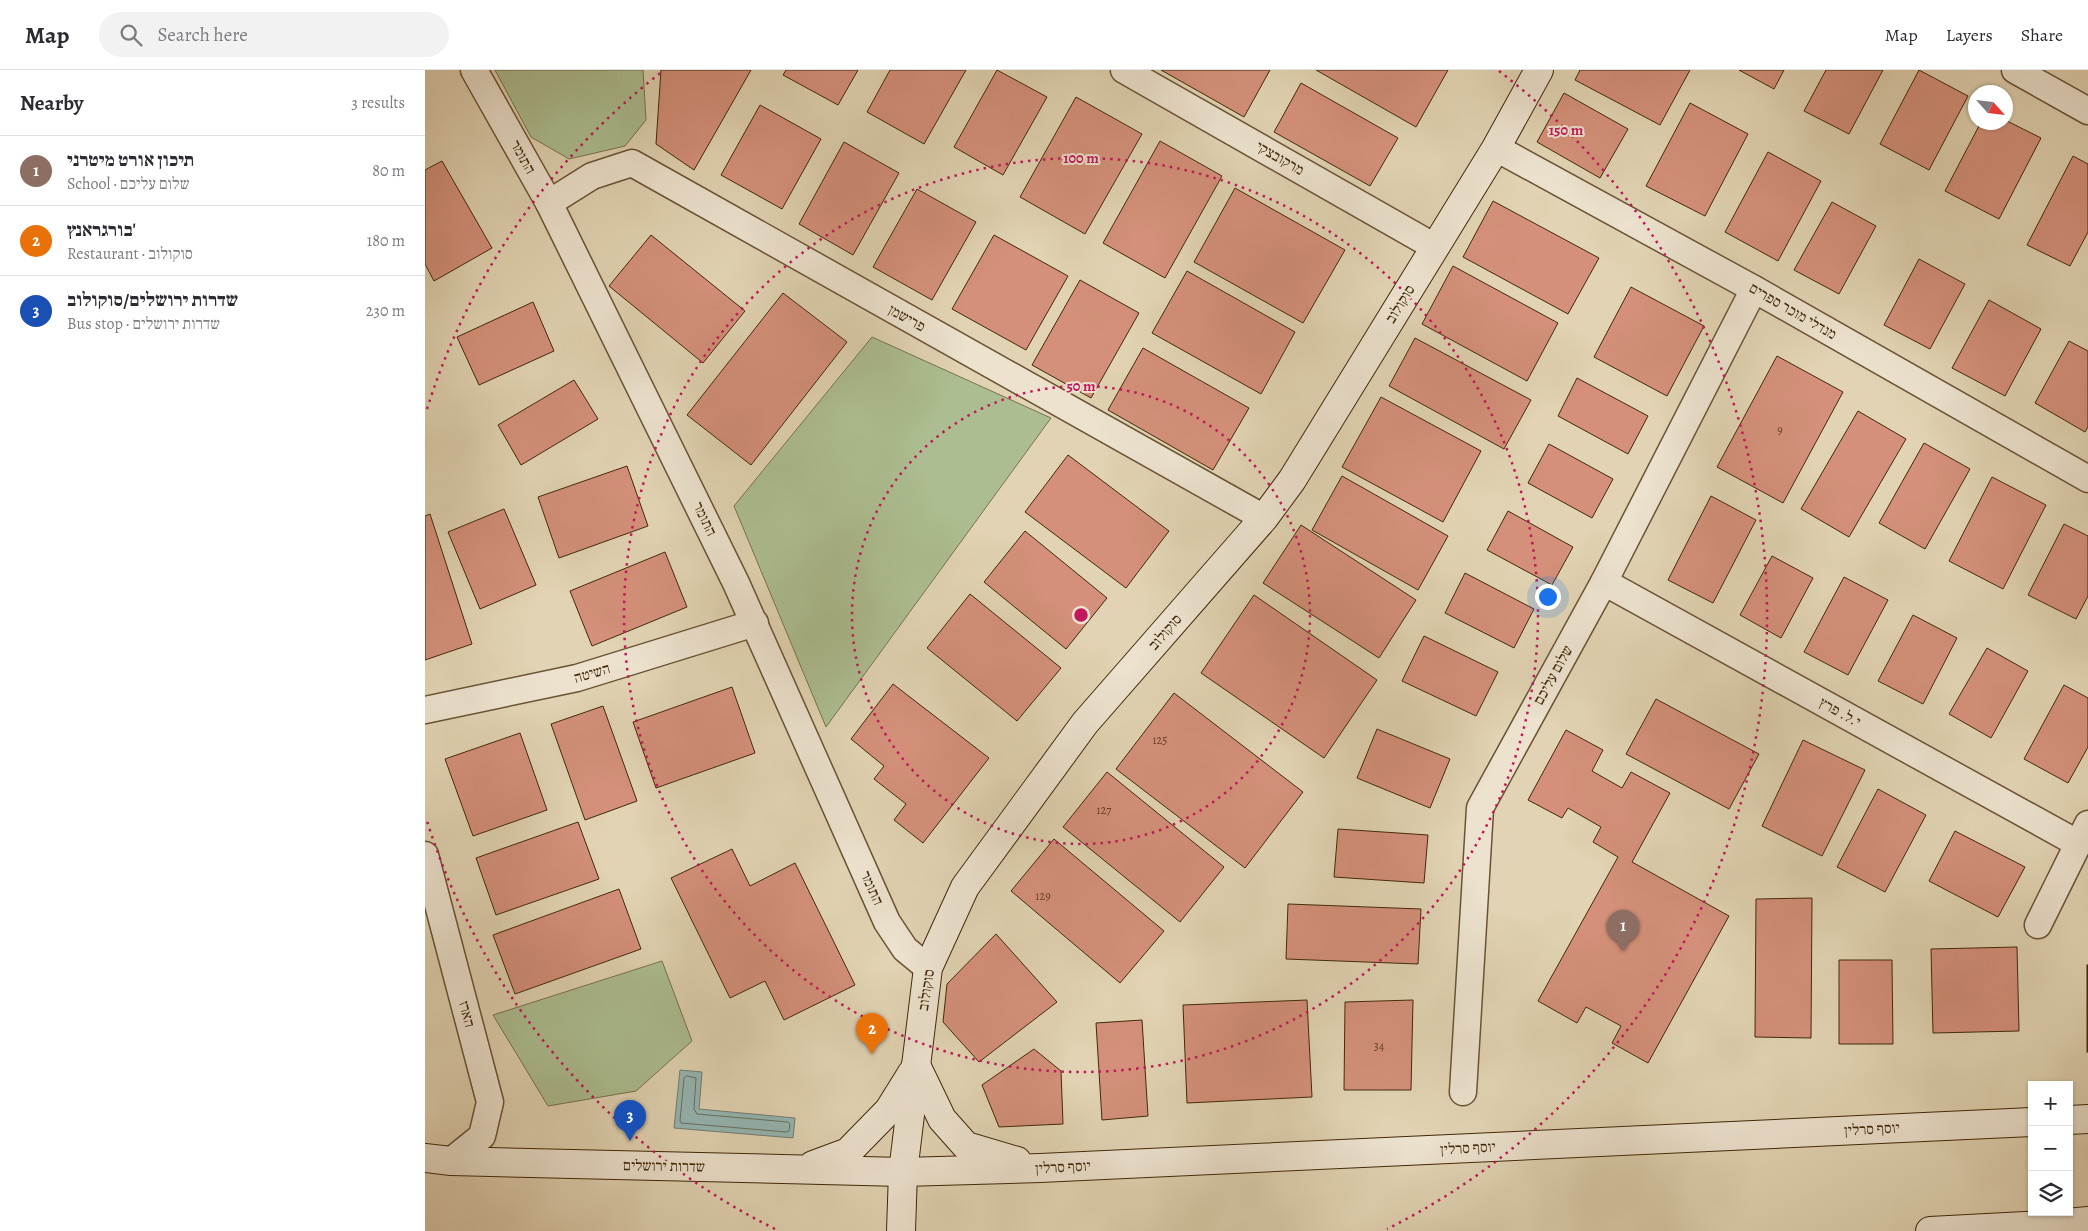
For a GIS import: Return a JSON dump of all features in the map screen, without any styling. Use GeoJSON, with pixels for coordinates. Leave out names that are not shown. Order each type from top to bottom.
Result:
{"type":"FeatureCollection","features":[{"type":"Feature","properties":{"kind":"main road","name":"סוקולוב"},"geometry":{"type":"LineString","coordinates":[[901,1231],[903,1172],[928,968],[965,887],[1085,723],[1264,518],[1292,480],[1496,148],[1539,70]]}},
{"type":"Feature","properties":{"kind":"main road"},"geometry":{"type":"LineString","coordinates":[[916,1065],[942,1119],[966,1146],[1040,1168]]}},
{"type":"Feature","properties":{"kind":"main road"},"geometry":{"type":"LineString","coordinates":[[801,1170],[848,1152],[889,1110],[916,1065]]}},
{"type":"Feature","properties":{"kind":"main road"},"geometry":{"type":"LineString","coordinates":[[2073,1120],[2088,1119]]}},
{"type":"Feature","properties":{"kind":"main road","name":"יוסף סרלין"},"geometry":{"type":"LineString","coordinates":[[903,1172],[1040,1168],[2028,1122]]}},
{"type":"Feature","properties":{"kind":"main road","name":"שדרות ירושלים"},"geometry":{"type":"LineString","coordinates":[[438,1159],[903,1172]]}},
{"type":"Feature","properties":{"kind":"main road"},"geometry":{"type":"LineString","coordinates":[[1930,1231],[2046,1226],[2088,1221]]}},
{"type":"Feature","properties":{"kind":"street","name":"התומר"},"geometry":{"type":"LineString","coordinates":[[474,70],[549,203],[755,623],[887,922],[905,949],[928,968]]}},
{"type":"Feature","properties":{"kind":"street","name":"מרקובצקי"},"geometry":{"type":"LineString","coordinates":[[1124,70],[1435,246]]}},
{"type":"Feature","properties":{"kind":"street"},"geometry":{"type":"LineString","coordinates":[[2015,70],[2088,111]]}},
{"type":"Feature","properties":{"kind":"street","name":"מנדלי מוכר ספרים"},"geometry":{"type":"LineString","coordinates":[[1496,148],[1754,289],[2088,479]]}},
{"type":"Feature","properties":{"kind":"street","name":"פרישמן"},"geometry":{"type":"LineString","coordinates":[[549,203],[592,176],[632,163],[1264,518]]}},
{"type":"Feature","properties":{"kind":"street","name":"שלום עליכם"},"geometry":{"type":"LineString","coordinates":[[1463,1092],[1480,808],[1604,582],[1754,289]]}},
{"type":"Feature","properties":{"kind":"street","name":"י.ל. פרץ"},"geometry":{"type":"LineString","coordinates":[[1604,582],[2083,833]]}},
{"type":"Feature","properties":{"kind":"street","name":"השיטה"},"geometry":{"type":"LineString","coordinates":[[425,710],[577,678],[755,623]]}},
{"type":"Feature","properties":{"kind":"street"},"geometry":{"type":"LineString","coordinates":[[2038,925],[2083,833]]}},
{"type":"Feature","properties":{"kind":"street","name":"הארז"},"geometry":{"type":"LineString","coordinates":[[425,854],[491,1102],[482,1136],[438,1159]]}},
{"type":"Feature","properties":{"kind":"green space"},"geometry":{"type":"Polygon","coordinates":[[[495,70],[643,70],[646,120],[625,146],[569,159],[531,137],[495,70]]]}},
{"type":"Feature","properties":{"kind":"green space"},"geometry":{"type":"Polygon","coordinates":[[[872,337],[1051,418],[826,727],[734,506],[872,337]]]}},
{"type":"Feature","properties":{"kind":"green space"},"geometry":{"type":"Polygon","coordinates":[[[662,961],[692,1041],[636,1091],[548,1106],[493,1015],[662,961]]]}},
{"type":"Feature","properties":{"kind":"water"},"geometry":{"type":"Polygon","coordinates":[[[680,1070],[702,1072],[699,1109],[795,1118],[793,1138],[674,1128],[680,1070]]]}},
{"type":"Feature","properties":{"kind":"building"},"geometry":{"type":"Polygon","coordinates":[[[661,70],[751,70],[694,170],[656,144],[661,70]]]}},
{"type":"Feature","properties":{"kind":"building"},"geometry":{"type":"Polygon","coordinates":[[[786,70],[858,70],[838,105],[783,75],[786,70]]]}},
{"type":"Feature","properties":{"kind":"building"},"geometry":{"type":"Polygon","coordinates":[[[890,70],[966,70],[924,144],[867,112],[890,70]]]}},
{"type":"Feature","properties":{"kind":"building"},"geometry":{"type":"Polygon","coordinates":[[[997,70],[1047,97],[1003,175],[954,147],[997,70]]]}},
{"type":"Feature","properties":{"kind":"building"},"geometry":{"type":"Polygon","coordinates":[[[1161,70],[1270,70],[1244,117],[1161,70]]]}},
{"type":"Feature","properties":{"kind":"building"},"geometry":{"type":"Polygon","coordinates":[[[1316,70],[1448,70],[1416,127],[1316,70]]]}},
{"type":"Feature","properties":{"kind":"building"},"geometry":{"type":"Polygon","coordinates":[[[1580,70],[1690,70],[1660,125],[1575,80],[1580,70]]]}},
{"type":"Feature","properties":{"kind":"building"},"geometry":{"type":"Polygon","coordinates":[[[1739,70],[1784,70],[1774,89],[1739,70]]]}},
{"type":"Feature","properties":{"kind":"building"},"geometry":{"type":"Polygon","coordinates":[[[1826,70],[1883,70],[1849,134],[1804,111],[1826,70]]]}},
{"type":"Feature","properties":{"kind":"building"},"geometry":{"type":"Polygon","coordinates":[[[1919,70],[1968,96],[1929,170],[1880,144],[1919,70]]]}},
{"type":"Feature","properties":{"kind":"building"},"geometry":{"type":"Polygon","coordinates":[[[1301,83],[1398,138],[1370,186],[1274,132],[1301,83]]]}},
{"type":"Feature","properties":{"kind":"building"},"geometry":{"type":"Polygon","coordinates":[[[1564,93],[1628,129],[1600,178],[1537,142],[1564,93]]]}},
{"type":"Feature","properties":{"kind":"building"},"geometry":{"type":"Polygon","coordinates":[[[1076,97],[1142,134],[1085,234],[1020,197],[1076,97]]]}},
{"type":"Feature","properties":{"kind":"building"},"geometry":{"type":"Polygon","coordinates":[[[1690,103],[1748,134],[1705,216],[1646,186],[1690,103]]]}},
{"type":"Feature","properties":{"kind":"building"},"geometry":{"type":"Polygon","coordinates":[[[760,105],[821,139],[782,209],[721,175],[760,105]]]}},
{"type":"Feature","properties":{"kind":"building"},"geometry":{"type":"Polygon","coordinates":[[[2013,124],[2041,138],[1999,219],[1945,191],[1977,130],[2013,130],[2013,124]]]}},
{"type":"Feature","properties":{"kind":"building"},"geometry":{"type":"Polygon","coordinates":[[[1160,141],[1222,176],[1165,278],[1103,243],[1160,141]]]}},
{"type":"Feature","properties":{"kind":"building"},"geometry":{"type":"Polygon","coordinates":[[[844,142],[899,173],[853,255],[799,224],[844,142]]]}},
{"type":"Feature","properties":{"kind":"building"},"geometry":{"type":"Polygon","coordinates":[[[1768,152],[1821,181],[1778,261],[1725,232],[1768,152]]]}},
{"type":"Feature","properties":{"kind":"building"},"geometry":{"type":"Polygon","coordinates":[[[2073,156],[2088,164],[2088,232],[2070,266],[2027,245],[2073,156]]]}},
{"type":"Feature","properties":{"kind":"building"},"geometry":{"type":"Polygon","coordinates":[[[442,161],[492,248],[434,281],[425,264],[425,170],[442,161]]]}},
{"type":"Feature","properties":{"kind":"building"},"geometry":{"type":"Polygon","coordinates":[[[1235,188],[1345,250],[1303,323],[1194,262],[1235,188]]]}},
{"type":"Feature","properties":{"kind":"building"},"geometry":{"type":"Polygon","coordinates":[[[917,189],[976,222],[932,300],[873,267],[917,189]]]}},
{"type":"Feature","properties":{"kind":"building"},"geometry":{"type":"Polygon","coordinates":[[[1493,201],[1599,258],[1568,314],[1463,257],[1493,201]]]}},
{"type":"Feature","properties":{"kind":"building"},"geometry":{"type":"Polygon","coordinates":[[[1832,202],[1876,226],[1839,294],[1794,270],[1832,202]]]}},
{"type":"Feature","properties":{"kind":"building"},"geometry":{"type":"Polygon","coordinates":[[[651,235],[745,311],[703,363],[609,286],[651,235]]]}},
{"type":"Feature","properties":{"kind":"building"},"geometry":{"type":"Polygon","coordinates":[[[994,235],[1068,276],[1026,350],[952,309],[994,235]]]}},
{"type":"Feature","properties":{"kind":"building"},"geometry":{"type":"Polygon","coordinates":[[[1919,259],[1965,284],[1930,349],[1884,325],[1919,259]]]}},
{"type":"Feature","properties":{"kind":"building"},"geometry":{"type":"Polygon","coordinates":[[[1453,266],[1558,323],[1527,381],[1422,324],[1453,266]]]}},
{"type":"Feature","properties":{"kind":"building"},"geometry":{"type":"Polygon","coordinates":[[[1187,271],[1295,332],[1261,394],[1152,333],[1187,271]]]}},
{"type":"Feature","properties":{"kind":"building"},"geometry":{"type":"Polygon","coordinates":[[[1080,280],[1139,313],[1091,398],[1032,365],[1080,280]]]}},
{"type":"Feature","properties":{"kind":"building"},"geometry":{"type":"Polygon","coordinates":[[[1631,287],[1704,326],[1667,396],[1594,357],[1631,287]]]}},
{"type":"Feature","properties":{"kind":"building"},"geometry":{"type":"Polygon","coordinates":[[[783,293],[847,342],[751,465],[687,415],[783,293]]]}},
{"type":"Feature","properties":{"kind":"building"},"geometry":{"type":"Polygon","coordinates":[[[1989,300],[2041,329],[2005,396],[1952,368],[1989,300]]]}},
{"type":"Feature","properties":{"kind":"building"},"geometry":{"type":"Polygon","coordinates":[[[533,302],[554,351],[479,385],[457,337],[533,302]]]}},
{"type":"Feature","properties":{"kind":"building"},"geometry":{"type":"Polygon","coordinates":[[[1415,338],[1531,400],[1504,449],[1389,386],[1415,338]]]}},
{"type":"Feature","properties":{"kind":"building"},"geometry":{"type":"Polygon","coordinates":[[[2069,341],[2088,351],[2088,427],[2085,432],[2035,403],[2069,341]]]}},
{"type":"Feature","properties":{"kind":"building"},"geometry":{"type":"Polygon","coordinates":[[[1143,348],[1249,408],[1213,470],[1108,410],[1143,348]]]}},
{"type":"Feature","properties":{"kind":"building"},"geometry":{"type":"Polygon","coordinates":[[[1777,356],[1843,392],[1783,503],[1717,467],[1777,356]]]}},
{"type":"Feature","properties":{"kind":"building"},"geometry":{"type":"Polygon","coordinates":[[[1577,378],[1648,416],[1628,454],[1558,416],[1577,378]]]}},
{"type":"Feature","properties":{"kind":"building"},"geometry":{"type":"Polygon","coordinates":[[[574,380],[598,419],[521,465],[498,425],[574,380]]]}},
{"type":"Feature","properties":{"kind":"building"},"geometry":{"type":"Polygon","coordinates":[[[1381,397],[1481,451],[1443,522],[1342,467],[1381,397]]]}},
{"type":"Feature","properties":{"kind":"building"},"geometry":{"type":"Polygon","coordinates":[[[1858,411],[1906,439],[1849,537],[1801,509],[1858,411]]]}},
{"type":"Feature","properties":{"kind":"building"},"geometry":{"type":"Polygon","coordinates":[[[1924,443],[1970,469],[1925,549],[1879,523],[1924,443]]]}},
{"type":"Feature","properties":{"kind":"building"},"geometry":{"type":"Polygon","coordinates":[[[1549,444],[1613,479],[1592,518],[1528,483],[1549,444]]]}},
{"type":"Feature","properties":{"kind":"building"},"geometry":{"type":"Polygon","coordinates":[[[1068,455],[1169,531],[1126,588],[1025,512],[1068,455]]]}},
{"type":"Feature","properties":{"kind":"building"},"geometry":{"type":"Polygon","coordinates":[[[627,466],[648,526],[559,558],[538,497],[627,466]]]}},
{"type":"Feature","properties":{"kind":"building"},"geometry":{"type":"Polygon","coordinates":[[[1342,476],[1448,536],[1418,590],[1312,530],[1342,476]]]}},
{"type":"Feature","properties":{"kind":"building"},"geometry":{"type":"Polygon","coordinates":[[[1992,477],[2046,505],[2003,589],[1949,561],[1992,477]]]}},
{"type":"Feature","properties":{"kind":"building"},"geometry":{"type":"Polygon","coordinates":[[[1711,496],[1756,520],[1713,603],[1668,580],[1711,496]]]}},
{"type":"Feature","properties":{"kind":"building"},"geometry":{"type":"Polygon","coordinates":[[[504,509],[536,585],[480,609],[448,532],[504,509]]]}},
{"type":"Feature","properties":{"kind":"building"},"geometry":{"type":"Polygon","coordinates":[[[1508,511],[1573,547],[1552,585],[1487,550],[1508,511]]]}},
{"type":"Feature","properties":{"kind":"building"},"geometry":{"type":"Polygon","coordinates":[[[430,514],[472,644],[425,660],[425,516],[430,514]]]}},
{"type":"Feature","properties":{"kind":"building"},"geometry":{"type":"Polygon","coordinates":[[[2064,524],[2088,536],[2088,596],[2076,619],[2028,595],[2064,524]]]}},
{"type":"Feature","properties":{"kind":"building"},"geometry":{"type":"Polygon","coordinates":[[[1301,525],[1416,600],[1379,658],[1263,583],[1301,525]]]}},
{"type":"Feature","properties":{"kind":"building"},"geometry":{"type":"Polygon","coordinates":[[[1025,531],[1107,598],[1066,649],[984,582],[1025,531]]]}},
{"type":"Feature","properties":{"kind":"building"},"geometry":{"type":"Polygon","coordinates":[[[665,552],[687,607],[592,646],[570,591],[665,552]]]}},
{"type":"Feature","properties":{"kind":"building"},"geometry":{"type":"Polygon","coordinates":[[[1772,556],[1813,578],[1781,638],[1740,615],[1772,556]]]}},
{"type":"Feature","properties":{"kind":"building"},"geometry":{"type":"Polygon","coordinates":[[[1465,573],[1534,609],[1514,648],[1445,613],[1465,573]]]}},
{"type":"Feature","properties":{"kind":"building"},"geometry":{"type":"Polygon","coordinates":[[[1844,577],[1888,600],[1848,675],[1804,652],[1844,577]]]}},
{"type":"Feature","properties":{"kind":"building"},"geometry":{"type":"Polygon","coordinates":[[[970,594],[1061,668],[1017,721],[927,648],[970,594]]]}},
{"type":"Feature","properties":{"kind":"building"},"geometry":{"type":"Polygon","coordinates":[[[1254,595],[1377,680],[1324,758],[1201,673],[1254,595]]]}},
{"type":"Feature","properties":{"kind":"building"},"geometry":{"type":"Polygon","coordinates":[[[1913,615],[1957,638],[1923,704],[1878,681],[1913,615]]]}},
{"type":"Feature","properties":{"kind":"building"},"geometry":{"type":"Polygon","coordinates":[[[1424,636],[1498,672],[1476,716],[1402,681],[1424,636]]]}},
{"type":"Feature","properties":{"kind":"building"},"geometry":{"type":"Polygon","coordinates":[[[1987,648],[2028,671],[1991,738],[1949,714],[1987,648]]]}},
{"type":"Feature","properties":{"kind":"building"},"geometry":{"type":"Polygon","coordinates":[[[893,684],[989,758],[923,843],[894,820],[906,804],[874,779],[884,766],[851,739],[893,684]]]}},
{"type":"Feature","properties":{"kind":"building"},"geometry":{"type":"Polygon","coordinates":[[[2064,685],[2088,698],[2088,747],[2068,783],[2024,759],[2064,685]]]}},
{"type":"Feature","properties":{"kind":"building"},"geometry":{"type":"Polygon","coordinates":[[[732,687],[755,753],[656,788],[633,722],[732,687]]]}},
{"type":"Feature","properties":{"kind":"building"},"geometry":{"type":"Polygon","coordinates":[[[1174,693],[1303,792],[1245,868],[1116,769],[1174,693]]]}},
{"type":"Feature","properties":{"kind":"building"},"geometry":{"type":"Polygon","coordinates":[[[1656,699],[1759,754],[1729,809],[1626,754],[1656,699]]]}},
{"type":"Feature","properties":{"kind":"building"},"geometry":{"type":"Polygon","coordinates":[[[603,706],[637,801],[585,820],[551,724],[603,706]]]}},
{"type":"Feature","properties":{"kind":"building"},"geometry":{"type":"Polygon","coordinates":[[[1377,729],[1450,759],[1430,808],[1357,778],[1377,729]]]}},
{"type":"Feature","properties":{"kind":"building"},"geometry":{"type":"Polygon","coordinates":[[[1566,730],[1603,750],[1592,771],[1622,788],[1631,772],[1670,793],[1632,862],[1729,916],[1648,1063],[1612,1043],[1621,1026],[1586,1007],[1577,1023],[1538,1001],[1618,857],[1593,842],[1601,827],[1568,808],[1562,818],[1528,800],[1566,730]]]}},
{"type":"Feature","properties":{"kind":"building"},"geometry":{"type":"Polygon","coordinates":[[[520,733],[547,810],[473,836],[445,759],[520,733]]]}},
{"type":"Feature","properties":{"kind":"building"},"geometry":{"type":"Polygon","coordinates":[[[1803,740],[1865,770],[1822,856],[1762,826],[1803,740]]]}},
{"type":"Feature","properties":{"kind":"building"},"geometry":{"type":"Polygon","coordinates":[[[1107,772],[1224,867],[1180,922],[1063,827],[1107,772]]]}},
{"type":"Feature","properties":{"kind":"building"},"geometry":{"type":"Polygon","coordinates":[[[1878,789],[1926,815],[1885,892],[1837,867],[1878,789]]]}},
{"type":"Feature","properties":{"kind":"building"},"geometry":{"type":"Polygon","coordinates":[[[578,822],[599,879],[496,915],[476,858],[578,822]]]}},
{"type":"Feature","properties":{"kind":"building"},"geometry":{"type":"Polygon","coordinates":[[[1338,829],[1428,835],[1424,883],[1334,877],[1338,829]]]}},
{"type":"Feature","properties":{"kind":"building"},"geometry":{"type":"Polygon","coordinates":[[[1955,831],[2025,867],[1998,917],[1929,881],[1955,831]]]}},
{"type":"Feature","properties":{"kind":"building"},"geometry":{"type":"Polygon","coordinates":[[[1054,839],[1164,931],[1120,983],[1011,891],[1054,839]]]}},
{"type":"Feature","properties":{"kind":"building"},"geometry":{"type":"Polygon","coordinates":[[[732,849],[750,886],[795,863],[855,985],[784,1020],[765,981],[730,998],[671,878],[732,849]]]}},
{"type":"Feature","properties":{"kind":"building"},"geometry":{"type":"Polygon","coordinates":[[[619,889],[641,949],[515,994],[493,935],[619,889]]]}},
{"type":"Feature","properties":{"kind":"building"},"geometry":{"type":"Polygon","coordinates":[[[1812,898],[1811,1038],[1755,1037],[1756,899],[1812,898]]]}},
{"type":"Feature","properties":{"kind":"building"},"geometry":{"type":"Polygon","coordinates":[[[1288,904],[1421,909],[1418,964],[1286,959],[1288,904]]]}},
{"type":"Feature","properties":{"kind":"building"},"geometry":{"type":"Polygon","coordinates":[[[996,934],[1057,1002],[979,1062],[943,1022],[947,984],[996,934]]]}},
{"type":"Feature","properties":{"kind":"building"},"geometry":{"type":"Polygon","coordinates":[[[2017,947],[2019,1031],[1933,1033],[1931,949],[2017,947]]]}},
{"type":"Feature","properties":{"kind":"building"},"geometry":{"type":"Polygon","coordinates":[[[1839,960],[1892,960],[1893,1044],[1839,1044],[1839,960]]]}},
{"type":"Feature","properties":{"kind":"building"},"geometry":{"type":"Polygon","coordinates":[[[2088,965],[2088,1052],[2087,1052],[2088,965]]]}},
{"type":"Feature","properties":{"kind":"building"},"geometry":{"type":"Polygon","coordinates":[[[1307,1000],[1312,1097],[1187,1103],[1183,1005],[1307,1000]]]}},
{"type":"Feature","properties":{"kind":"building"},"geometry":{"type":"Polygon","coordinates":[[[1413,1000],[1411,1090],[1344,1090],[1345,1002],[1413,1000]]]}},
{"type":"Feature","properties":{"kind":"building"},"geometry":{"type":"Polygon","coordinates":[[[1142,1020],[1148,1116],[1102,1120],[1096,1023],[1142,1020]]]}},
{"type":"Feature","properties":{"kind":"building"},"geometry":{"type":"Polygon","coordinates":[[[1034,1049],[1061,1071],[1063,1124],[999,1127],[982,1085],[1034,1049]]]}},
{"type":"Feature","properties":{"kind":"place","name":"תיכון אורט מיטרני"},"geometry":{"type":"Point","coordinates":[1623,951]}},
{"type":"Feature","properties":{"kind":"place","name":"בורגראנץ'"},"geometry":{"type":"Point","coordinates":[872,1054]}},
{"type":"Feature","properties":{"kind":"place","name":"שדרות ירושלים/סוקולוב"},"geometry":{"type":"Point","coordinates":[630,1141]}}]}
